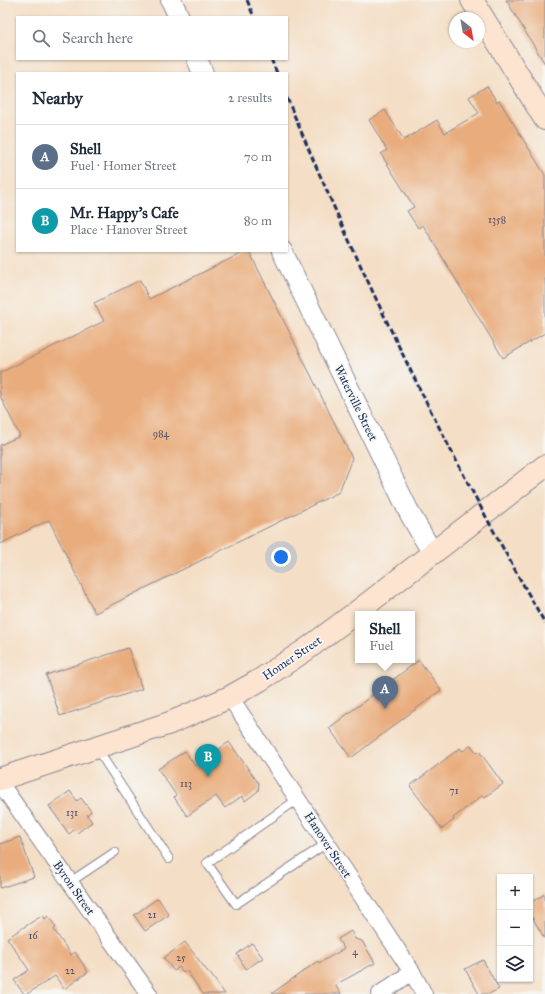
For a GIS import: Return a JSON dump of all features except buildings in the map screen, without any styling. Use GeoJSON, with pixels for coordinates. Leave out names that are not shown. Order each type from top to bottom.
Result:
{"type":"FeatureCollection","features":[{"type":"Feature","properties":{"kind":"main road"},"geometry":{"type":"LineString","coordinates":[[472,0],[545,120]]}},
{"type":"Feature","properties":{"kind":"main road","name":"Homer Street"},"geometry":{"type":"LineString","coordinates":[[358,611],[545,466]]}},
{"type":"Feature","properties":{"kind":"main road","name":"Homer Street"},"geometry":{"type":"LineString","coordinates":[[0,779],[170,723],[230,697],[260,680],[306,650],[355,613]]}},
{"type":"Feature","properties":{"kind":"street"},"geometry":{"type":"LineString","coordinates":[[172,0],[179,16]]}},
{"type":"Feature","properties":{"kind":"street"},"geometry":{"type":"LineString","coordinates":[[197,60],[203,72]]}},
{"type":"Feature","properties":{"kind":"street","name":"Waterville Street"},"geometry":{"type":"LineString","coordinates":[[282,252],[410,514],[433,554]]}},
{"type":"Feature","properties":{"kind":"street","name":"Hanover Street"},"geometry":{"type":"LineString","coordinates":[[230,697],[412,972],[424,994]]}},
{"type":"Feature","properties":{"kind":"street","name":"Byron Street"},"geometry":{"type":"LineString","coordinates":[[0,783],[149,994]]}},
{"type":"Feature","properties":{"kind":"street"},"geometry":{"type":"LineString","coordinates":[[380,994],[412,972]]}},
{"type":"Feature","properties":{"kind":"lane"},"geometry":{"type":"LineString","coordinates":[[97,748],[170,859]]}},
{"type":"Feature","properties":{"kind":"lane"},"geometry":{"type":"LineString","coordinates":[[298,799],[207,863],[236,904],[327,843]]}},
{"type":"Feature","properties":{"kind":"lane"},"geometry":{"type":"LineString","coordinates":[[70,882],[115,852]]}},
{"type":"Feature","properties":{"kind":"railway"},"geometry":{"type":"LineString","coordinates":[[247,0],[254,16]]}},
{"type":"Feature","properties":{"kind":"railway"},"geometry":{"type":"LineString","coordinates":[[271,60],[277,72]]}},
{"type":"Feature","properties":{"kind":"railway"},"geometry":{"type":"LineString","coordinates":[[288,100],[345,232],[408,365],[474,495],[545,623]]}},
{"type":"Feature","properties":{"kind":"place","name":"Shell"},"geometry":{"type":"Point","coordinates":[385,709]}},
{"type":"Feature","properties":{"kind":"place","name":"Mr. Happy's Cafe"},"geometry":{"type":"Point","coordinates":[208,777]}}]}
